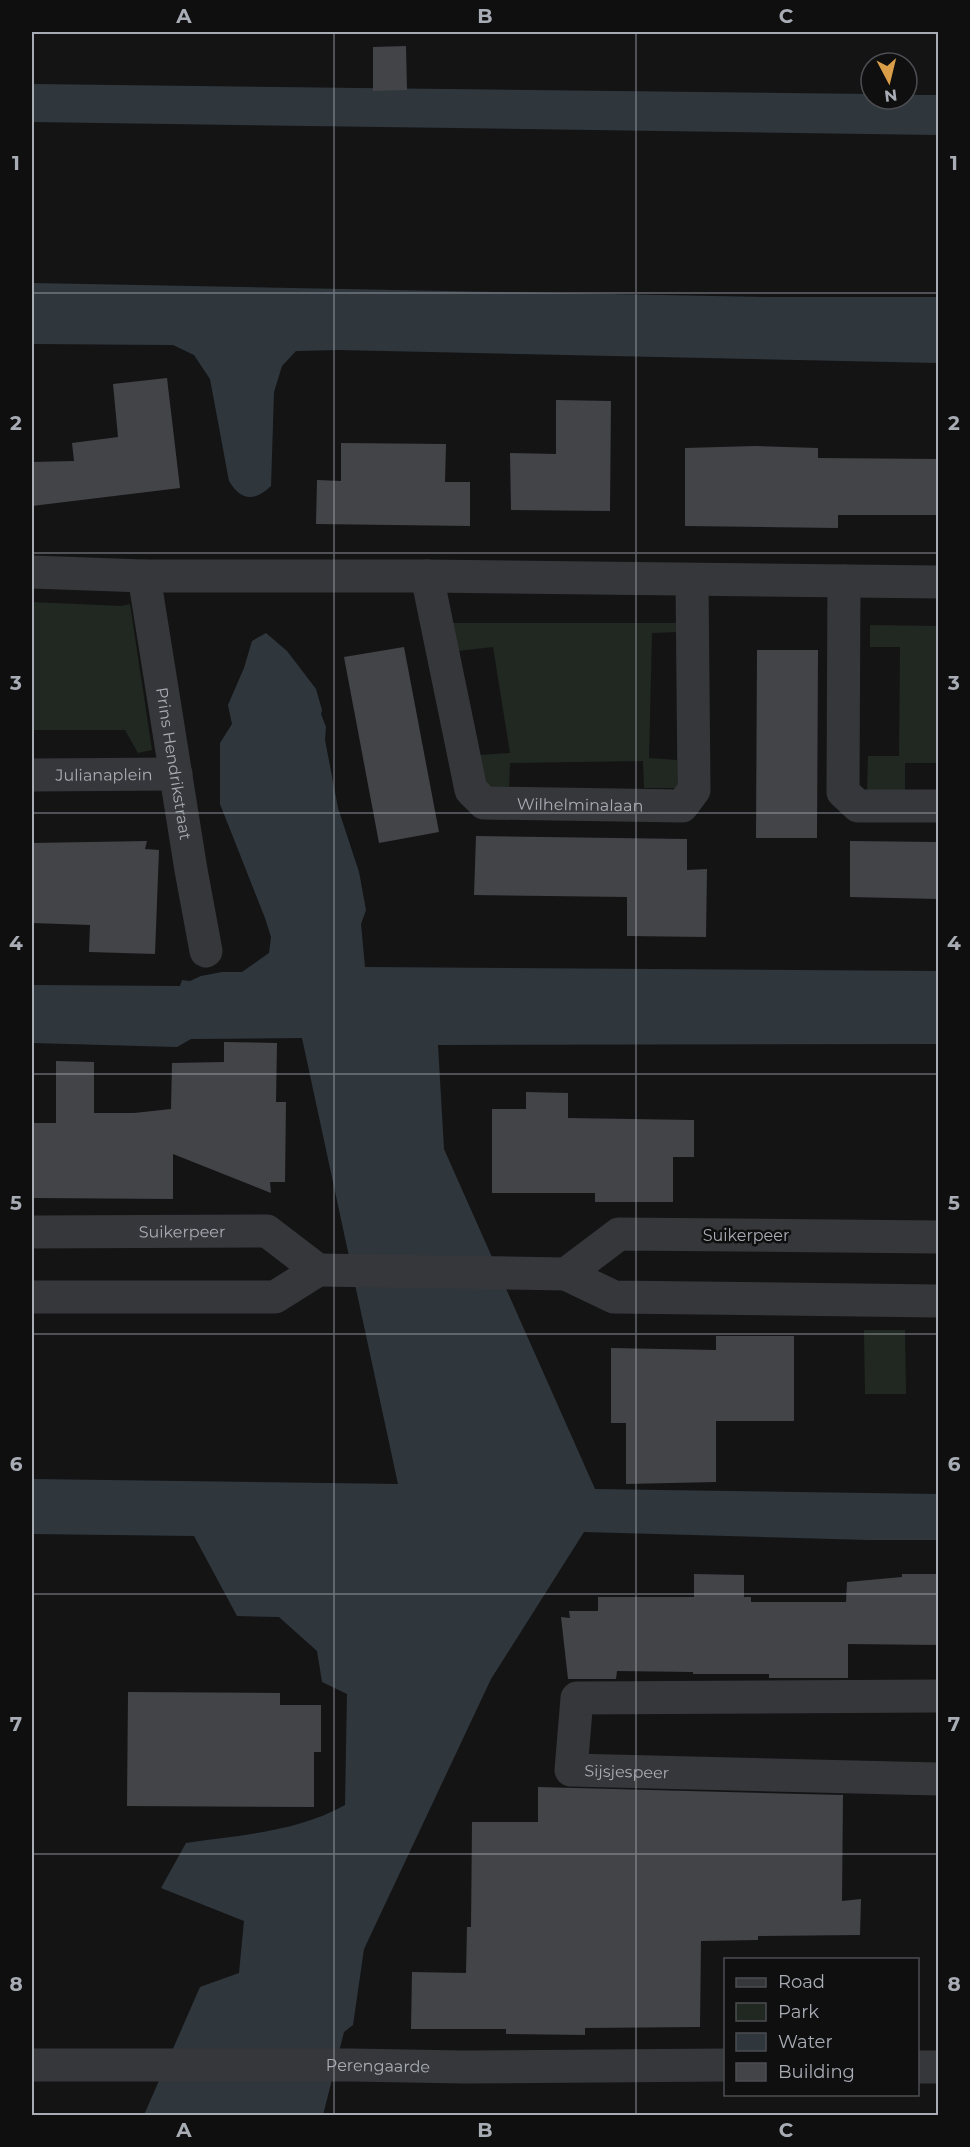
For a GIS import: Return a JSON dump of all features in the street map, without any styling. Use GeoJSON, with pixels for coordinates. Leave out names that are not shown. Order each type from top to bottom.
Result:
{"type":"FeatureCollection","features":[{"type":"Feature","properties":{"kind":"street"},"geometry":{"type":"LineString","coordinates":[[32,572],[144,576],[427,576],[939,582]]}},
{"type":"Feature","properties":{"kind":"street","name":"Prins Hendrikstraat"},"geometry":{"type":"LineString","coordinates":[[144,576],[206,951]]}},
{"type":"Feature","properties":{"kind":"street","name":"Wilhelminalaan"},"geometry":{"type":"LineString","coordinates":[[427,576],[471,790],[484,803],[682,806],[694,790],[692,580]]}},
{"type":"Feature","properties":{"kind":"street"},"geometry":{"type":"LineString","coordinates":[[844,581],[843,792],[858,806],[939,806]]}},
{"type":"Feature","properties":{"kind":"street","name":"Julianaplein"},"geometry":{"type":"LineString","coordinates":[[32,775],[176,774]]}},
{"type":"Feature","properties":{"kind":"street","name":"Suikerpeer"},"geometry":{"type":"LineString","coordinates":[[32,1232],[267,1231],[318,1270]]}},
{"type":"Feature","properties":{"kind":"street","name":"Suikerpeer"},"geometry":{"type":"LineString","coordinates":[[566,1275],[619,1234],[939,1237]]}},
{"type":"Feature","properties":{"kind":"street"},"geometry":{"type":"LineString","coordinates":[[32,1297],[275,1297],[318,1270],[566,1275],[614,1297],[939,1301]]}},
{"type":"Feature","properties":{"kind":"street","name":"Sijsjespeer"},"geometry":{"type":"LineString","coordinates":[[939,1696],[577,1698],[571,1770],[939,1779]]}},
{"type":"Feature","properties":{"kind":"street","name":"Perengaarde"},"geometry":{"type":"LineString","coordinates":[[32,2065],[351,2064],[464,2067],[724,2065]]}},
{"type":"Feature","properties":{"kind":"street"},"geometry":{"type":"LineString","coordinates":[[919,2067],[939,2067]]}},
{"type":"Feature","properties":{"kind":"green space"},"geometry":{"type":"Polygon","coordinates":[[[32,602],[121,606],[130,604],[152,750],[138,753],[125,730],[32,730],[32,602]]]}},
{"type":"Feature","properties":{"kind":"green space"},"geometry":{"type":"Polygon","coordinates":[[[452,623],[679,623],[679,632],[652,633],[649,758],[677,760],[677,788],[644,788],[643,761],[510,763],[509,790],[486,790],[479,755],[510,753],[493,647],[458,651],[452,623]]]}},
{"type":"Feature","properties":{"kind":"green space"},"geometry":{"type":"Polygon","coordinates":[[[870,625],[938,626],[938,763],[905,763],[905,792],[867,791],[868,756],[899,756],[900,647],[870,647],[870,625]]]}},
{"type":"Feature","properties":{"kind":"green space"},"geometry":{"type":"Polygon","coordinates":[[[864,1330],[905,1330],[906,1394],[865,1394],[864,1330]]]}},
{"type":"Feature","properties":{"kind":"water"},"geometry":{"type":"Polygon","coordinates":[[[32,84],[859,94],[859,111],[919,111],[919,95],[938,95],[938,135],[32,122],[32,84]]]}},
{"type":"Feature","properties":{"kind":"water"},"geometry":{"type":"Polygon","coordinates":[[[32,283],[764,297],[938,297],[938,363],[339,350],[296,351],[282,366],[274,392],[271,486],[259,495],[248,497],[238,492],[229,481],[210,379],[194,355],[173,345],[32,344],[32,283]]]}},
{"type":"Feature","properties":{"kind":"water"},"geometry":{"type":"Polygon","coordinates":[[[266,633],[287,651],[316,689],[326,727],[325,740],[338,808],[359,872],[366,910],[361,924],[365,967],[938,971],[938,1044],[438,1045],[444,1149],[595,1489],[938,1494],[938,1540],[584,1532],[491,1679],[364,1949],[353,2025],[344,2032],[323,2115],[144,2115],[200,1987],[239,1973],[244,1921],[161,1888],[186,1843],[288,1827],[327,1814],[345,1805],[347,1694],[322,1682],[317,1651],[279,1617],[237,1616],[194,1536],[32,1534],[32,1479],[398,1484],[302,1038],[191,1039],[177,1047],[32,1043],[32,985],[180,986],[182,980],[190,981],[201,976],[222,972],[242,972],[269,953],[271,937],[265,918],[220,804],[220,743],[232,724],[228,705],[244,668],[252,641],[266,633]]]}},
{"type":"Feature","properties":{"kind":"building"},"geometry":{"type":"Polygon","coordinates":[[[406,46],[407,90],[373,91],[373,47],[406,46]]]}},
{"type":"Feature","properties":{"kind":"building"},"geometry":{"type":"Polygon","coordinates":[[[167,378],[180,488],[32,506],[32,462],[74,461],[72,443],[118,437],[113,384],[167,378]]]}},
{"type":"Feature","properties":{"kind":"building"},"geometry":{"type":"Polygon","coordinates":[[[556,400],[611,401],[610,511],[511,510],[510,453],[556,454],[556,400]]]}},
{"type":"Feature","properties":{"kind":"building"},"geometry":{"type":"Polygon","coordinates":[[[341,443],[446,444],[445,482],[470,482],[470,526],[316,524],[317,480],[341,481],[341,443]]]}},
{"type":"Feature","properties":{"kind":"building"},"geometry":{"type":"Polygon","coordinates":[[[755,446],[818,448],[818,458],[939,459],[939,515],[838,515],[838,528],[685,526],[685,448],[755,446]]]}},
{"type":"Feature","properties":{"kind":"building"},"geometry":{"type":"Polygon","coordinates":[[[404,647],[439,832],[379,843],[344,657],[404,647]]]}},
{"type":"Feature","properties":{"kind":"building"},"geometry":{"type":"Polygon","coordinates":[[[757,650],[818,650],[817,838],[756,838],[757,650]]]}},
{"type":"Feature","properties":{"kind":"building"},"geometry":{"type":"Polygon","coordinates":[[[476,836],[687,839],[687,870],[707,869],[706,937],[627,936],[627,897],[474,895],[476,836]]]}},
{"type":"Feature","properties":{"kind":"building"},"geometry":{"type":"Polygon","coordinates":[[[147,841],[145,849],[159,850],[155,954],[89,952],[90,925],[32,923],[32,843],[147,841]]]}},
{"type":"Feature","properties":{"kind":"building"},"geometry":{"type":"Polygon","coordinates":[[[850,841],[939,842],[939,899],[850,897],[850,841]]]}},
{"type":"Feature","properties":{"kind":"building"},"geometry":{"type":"Polygon","coordinates":[[[224,1042],[277,1043],[276,1102],[286,1102],[285,1182],[270,1182],[271,1193],[173,1154],[173,1199],[32,1198],[32,1123],[56,1123],[56,1061],[94,1062],[94,1113],[134,1113],[171,1109],[172,1063],[224,1062],[224,1042]]]}},
{"type":"Feature","properties":{"kind":"building"},"geometry":{"type":"Polygon","coordinates":[[[526,1092],[568,1093],[568,1118],[694,1120],[694,1157],[673,1157],[673,1202],[595,1202],[595,1193],[492,1193],[492,1109],[526,1109],[526,1092]]]}},
{"type":"Feature","properties":{"kind":"building"},"geometry":{"type":"Polygon","coordinates":[[[716,1336],[794,1336],[794,1421],[716,1421],[716,1482],[626,1484],[626,1423],[611,1423],[611,1348],[716,1350],[716,1336]]]}},
{"type":"Feature","properties":{"kind":"building"},"geometry":{"type":"Polygon","coordinates":[[[694,1574],[744,1575],[744,1597],[751,1597],[751,1602],[846,1602],[847,1582],[902,1577],[902,1574],[939,1574],[939,1645],[848,1644],[848,1678],[769,1678],[769,1674],[617,1671],[616,1679],[568,1679],[561,1617],[570,1618],[569,1611],[598,1611],[598,1597],[694,1597],[694,1574]]]}},
{"type":"Feature","properties":{"kind":"building"},"geometry":{"type":"Polygon","coordinates":[[[128,1692],[280,1693],[280,1705],[321,1705],[321,1752],[314,1752],[314,1807],[127,1806],[128,1692]]]}},
{"type":"Feature","properties":{"kind":"building"},"geometry":{"type":"Polygon","coordinates":[[[538,1787],[843,1795],[842,1901],[861,1899],[860,1935],[758,1936],[758,1940],[701,1941],[700,2027],[585,2028],[585,2035],[506,2034],[506,2029],[411,2029],[412,1972],[466,1973],[467,1927],[471,1927],[472,1822],[538,1822],[538,1787]]]}}]}
